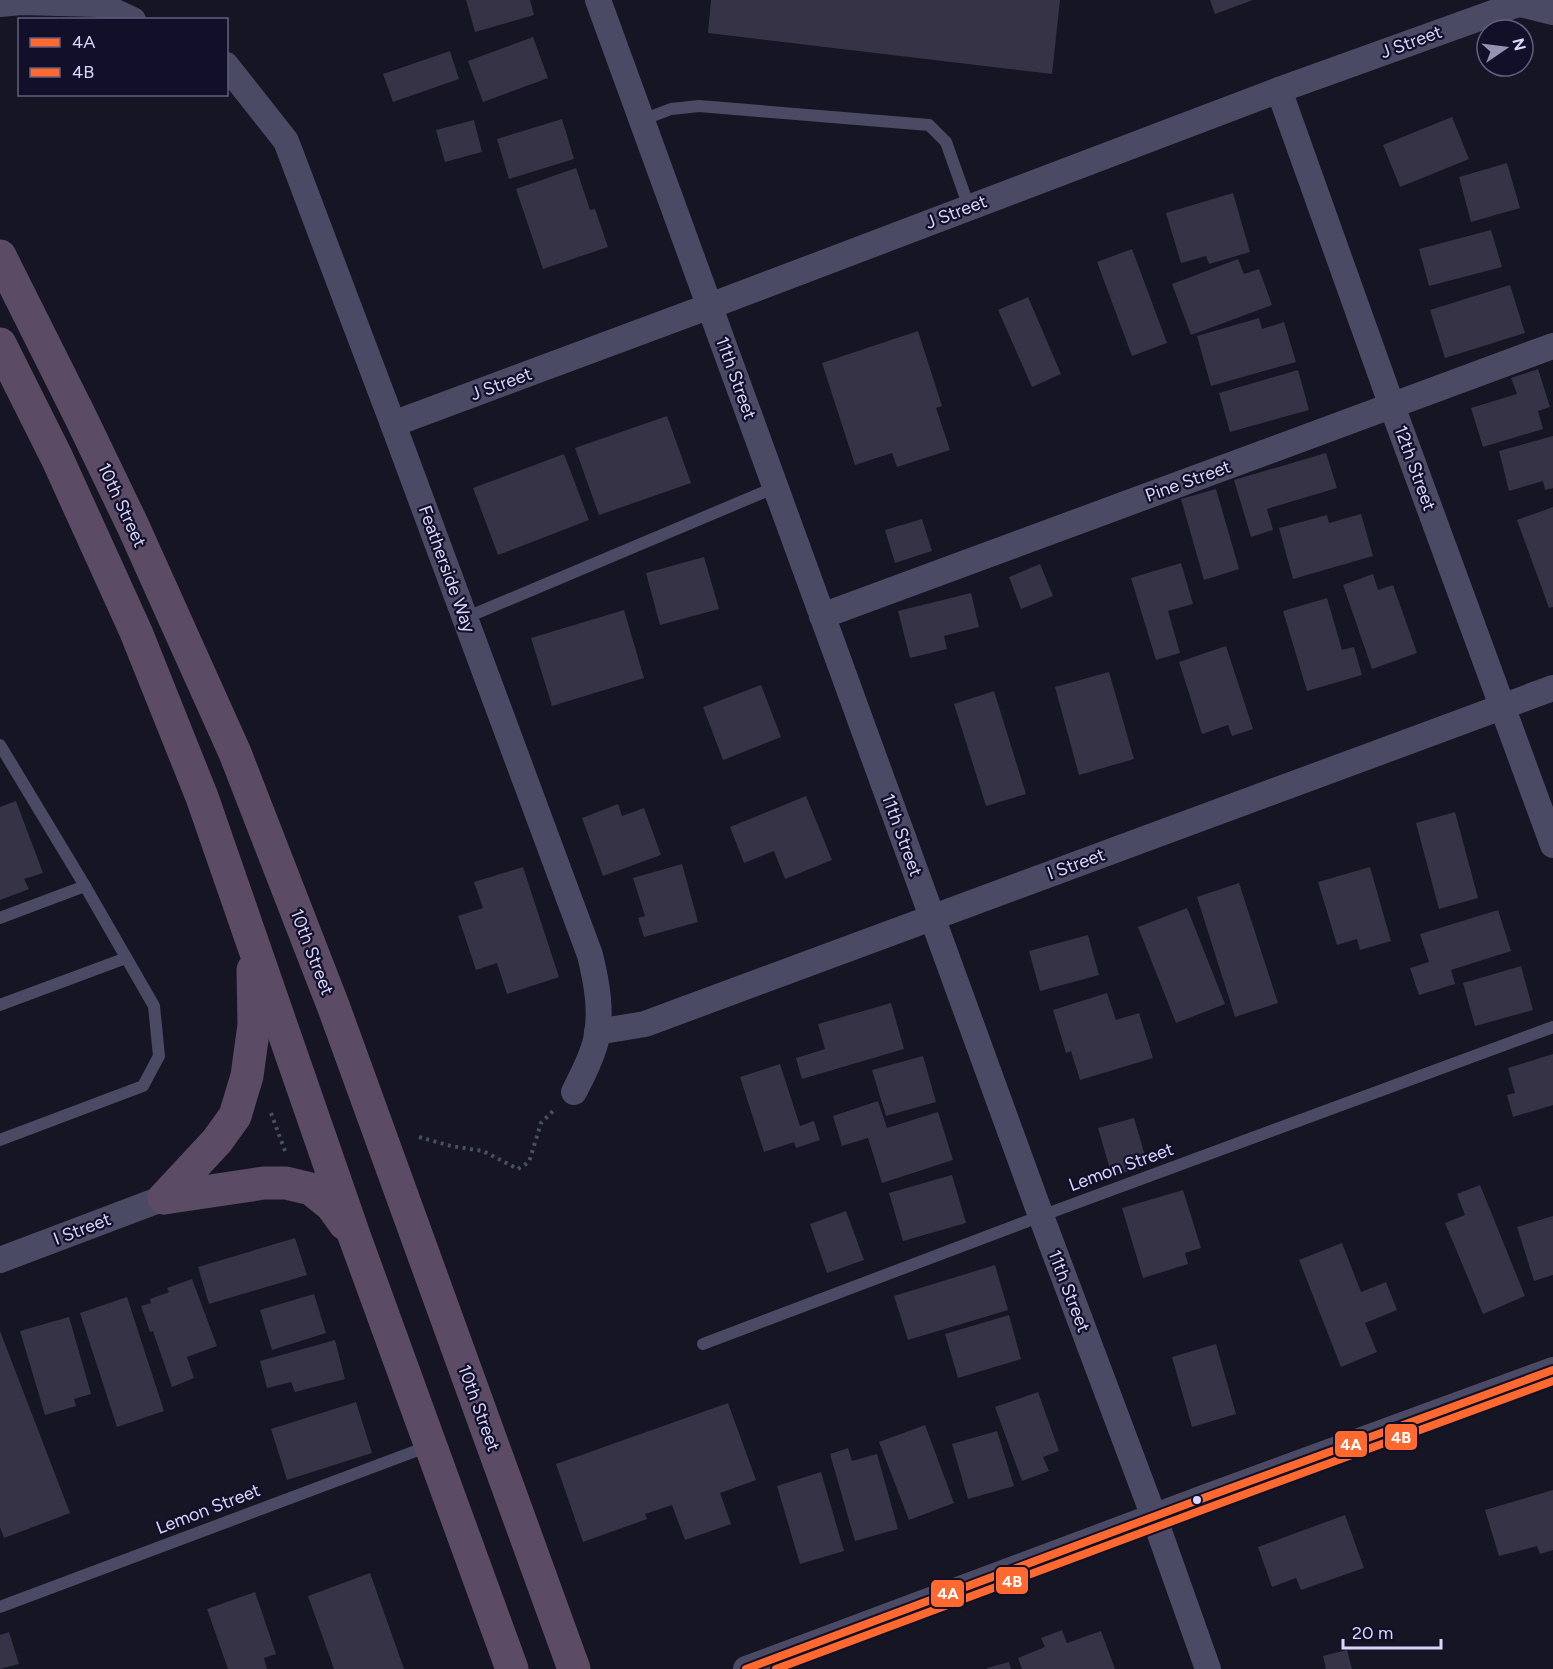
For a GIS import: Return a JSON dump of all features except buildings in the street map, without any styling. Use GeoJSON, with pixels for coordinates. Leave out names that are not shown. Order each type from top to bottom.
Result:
{"type":"FeatureCollection","features":[{"type":"Feature","properties":{"kind":"highway","name":"10th Street"},"geometry":{"type":"LineString","coordinates":[[0,256],[133,526],[235,753],[356,1067],[574,1669]]}},
{"type":"Feature","properties":{"kind":"highway"},"geometry":{"type":"LineString","coordinates":[[0,344],[57,458],[136,632],[202,797],[355,1238],[512,1669]]}},
{"type":"Feature","properties":{"kind":"highway"},"geometry":{"type":"LineString","coordinates":[[164,1198],[218,1141],[235,1116],[247,1076],[254,1025],[252,938]]}},
{"type":"Feature","properties":{"kind":"highway"},"geometry":{"type":"LineString","coordinates":[[164,1198],[264,1183],[286,1183],[311,1189],[332,1206],[355,1238]]}},
{"type":"Feature","properties":{"kind":"street","name":"11th Street"},"geometry":{"type":"LineString","coordinates":[[598,0],[1208,1669]]}},
{"type":"Feature","properties":{"kind":"street"},"geometry":{"type":"LineString","coordinates":[[0,4],[21,2],[98,4],[129,18]]}},
{"type":"Feature","properties":{"kind":"street"},"geometry":{"type":"LineString","coordinates":[[1524,2],[1553,12]]}},
{"type":"Feature","properties":{"kind":"street","name":"J Street"},"geometry":{"type":"LineString","coordinates":[[393,424],[1278,90],[1524,2]]}},
{"type":"Feature","properties":{"kind":"street","name":"Featherside Way"},"geometry":{"type":"LineString","coordinates":[[228,68],[286,141],[590,956],[598,985],[600,1017],[590,1060],[573,1092]]}},
{"type":"Feature","properties":{"kind":"street","name":"12th Street"},"geometry":{"type":"LineString","coordinates":[[1278,90],[1553,845]]}},
{"type":"Feature","properties":{"kind":"street","name":"Pine Street"},"geometry":{"type":"LineString","coordinates":[[822,616],[1553,346]]}},
{"type":"Feature","properties":{"kind":"street","name":"I Street"},"geometry":{"type":"LineString","coordinates":[[597,1032],[645,1024],[1553,688]]}},
{"type":"Feature","properties":{"kind":"street","name":"I Street"},"geometry":{"type":"LineString","coordinates":[[0,1260],[164,1198]]}},
{"type":"Feature","properties":{"kind":"street"},"geometry":{"type":"LineString","coordinates":[[746,1669],[1553,1370]]}},
{"type":"Feature","properties":{"kind":"lane"},"geometry":{"type":"LineString","coordinates":[[642,120],[671,110],[699,106],[929,125],[946,142],[969,207]]}},
{"type":"Feature","properties":{"kind":"lane"},"geometry":{"type":"LineString","coordinates":[[465,618],[776,487]]}},
{"type":"Feature","properties":{"kind":"lane"},"geometry":{"type":"LineString","coordinates":[[0,745],[154,1006],[159,1056],[143,1086],[0,1140]]}},
{"type":"Feature","properties":{"kind":"lane"},"geometry":{"type":"LineString","coordinates":[[0,918],[85,886]]}},
{"type":"Feature","properties":{"kind":"lane"},"geometry":{"type":"LineString","coordinates":[[0,1005],[126,958]]}},
{"type":"Feature","properties":{"kind":"lane","name":"Lemon Street"},"geometry":{"type":"LineString","coordinates":[[703,1344],[1041,1216],[1553,1027]]}},
{"type":"Feature","properties":{"kind":"lane","name":"Lemon Street"},"geometry":{"type":"LineString","coordinates":[[0,1607],[429,1445]]}},
{"type":"Feature","properties":{"kind":"path"},"geometry":{"type":"LineString","coordinates":[[418,1137],[483,1151],[518,1169],[529,1162],[541,1123],[573,1092]]}},
{"type":"Feature","properties":{"kind":"path"},"geometry":{"type":"LineString","coordinates":[[268,1104],[287,1156]]}},
{"type":"Feature","properties":{"kind":"transit line","name":"4A"},"geometry":{"type":"LineString","coordinates":[[746,1669],[1553,1370]]}},
{"type":"Feature","properties":{"kind":"transit line","name":"4B"},"geometry":{"type":"LineString","coordinates":[[776,1669],[1553,1381]]}}]}
